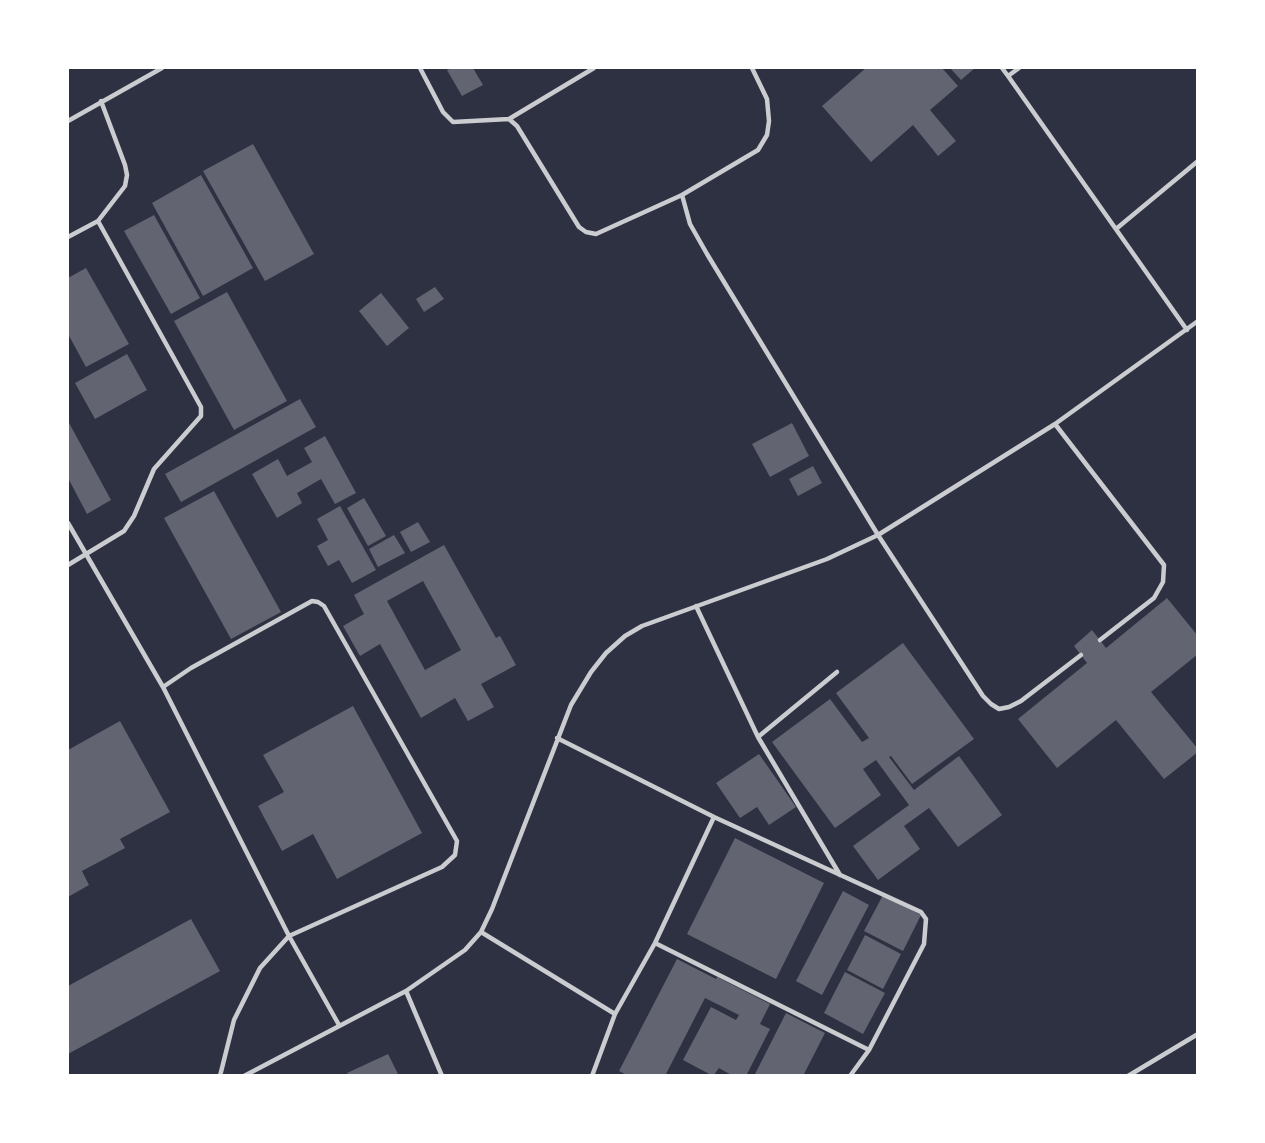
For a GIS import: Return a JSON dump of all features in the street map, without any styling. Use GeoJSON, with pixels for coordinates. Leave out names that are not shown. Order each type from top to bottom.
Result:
{"type":"FeatureCollection","features":[{"type":"Feature","properties":{"kind":"lane"},"geometry":{"type":"LineString","coordinates":[[68,121],[162,68]]}},
{"type":"Feature","properties":{"kind":"lane"},"geometry":{"type":"LineString","coordinates":[[420,68],[443,112],[453,122],[509,119],[594,68]]}},
{"type":"Feature","properties":{"kind":"lane"},"geometry":{"type":"LineString","coordinates":[[509,119],[517,126],[579,227],[586,232],[596,234],[682,195],[758,150],[767,135],[769,121],[767,99],[752,68]]}},
{"type":"Feature","properties":{"kind":"lane"},"geometry":{"type":"LineString","coordinates":[[1002,68],[1187,330]]}},
{"type":"Feature","properties":{"kind":"lane"},"geometry":{"type":"LineString","coordinates":[[1008,76],[1019,68]]}},
{"type":"Feature","properties":{"kind":"lane"},"geometry":{"type":"LineString","coordinates":[[68,237],[98,221],[125,186],[127,175],[100,101]]}},
{"type":"Feature","properties":{"kind":"lane"},"geometry":{"type":"LineString","coordinates":[[1116,229],[1197,161]]}},
{"type":"Feature","properties":{"kind":"lane"},"geometry":{"type":"LineString","coordinates":[[682,195],[690,224],[707,254],[878,535],[983,696],[999,709],[1009,707],[1021,701],[1081,655]]}},
{"type":"Feature","properties":{"kind":"lane"},"geometry":{"type":"LineString","coordinates":[[68,565],[124,531],[130,524],[154,469],[201,416],[201,407],[98,221]]}},
{"type":"Feature","properties":{"kind":"lane"},"geometry":{"type":"LineString","coordinates":[[244,1076],[406,991],[465,950],[481,932],[572,705],[591,672],[606,653],[625,636],[642,626],[828,559],[878,535],[1054,424],[1197,321]]}},
{"type":"Feature","properties":{"kind":"lane"},"geometry":{"type":"LineString","coordinates":[[1054,424],[1164,565],[1163,582],[1154,598],[1100,640]]}},
{"type":"Feature","properties":{"kind":"lane"},"geometry":{"type":"LineString","coordinates":[[68,523],[163,687],[289,936],[339,1025]]}},
{"type":"Feature","properties":{"kind":"lane"},"geometry":{"type":"LineString","coordinates":[[163,687],[191,668],[312,601],[318,602],[324,606],[458,841],[455,855],[442,867],[289,936],[260,968],[234,1020],[220,1076]]}},
{"type":"Feature","properties":{"kind":"lane"},"geometry":{"type":"LineString","coordinates":[[696,606],[758,737],[840,875]]}},
{"type":"Feature","properties":{"kind":"lane"},"geometry":{"type":"LineString","coordinates":[[758,737],[837,672]]}},
{"type":"Feature","properties":{"kind":"lane"},"geometry":{"type":"LineString","coordinates":[[557,738],[714,817],[921,912],[926,919],[924,944],[869,1050],[850,1076]]}},
{"type":"Feature","properties":{"kind":"lane"},"geometry":{"type":"LineString","coordinates":[[592,1076],[615,1014],[655,943],[714,817]]}},
{"type":"Feature","properties":{"kind":"lane"},"geometry":{"type":"LineString","coordinates":[[481,932],[615,1014]]}},
{"type":"Feature","properties":{"kind":"lane"},"geometry":{"type":"LineString","coordinates":[[655,943],[869,1050]]}},
{"type":"Feature","properties":{"kind":"lane"},"geometry":{"type":"LineString","coordinates":[[406,991],[442,1076]]}},
{"type":"Feature","properties":{"kind":"lane"},"geometry":{"type":"LineString","coordinates":[[1128,1076],[1197,1034]]}},
{"type":"Feature","properties":{"kind":"building"},"geometry":{"type":"Polygon","coordinates":[[[473,68],[483,85],[462,96],[447,70],[473,68]]]}},
{"type":"Feature","properties":{"kind":"building"},"geometry":{"type":"Polygon","coordinates":[[[866,68],[942,68],[958,86],[930,110],[956,141],[938,156],[913,125],[871,162],[822,106],[866,68]]]}},
{"type":"Feature","properties":{"kind":"building"},"geometry":{"type":"Polygon","coordinates":[[[950,68],[975,68],[961,80],[950,68]]]}},
{"type":"Feature","properties":{"kind":"building"},"geometry":{"type":"Polygon","coordinates":[[[253,144],[314,254],[265,281],[203,171],[253,144]]]}},
{"type":"Feature","properties":{"kind":"building"},"geometry":{"type":"Polygon","coordinates":[[[201,175],[253,268],[203,296],[152,203],[201,175]]]}},
{"type":"Feature","properties":{"kind":"building"},"geometry":{"type":"Polygon","coordinates":[[[154,215],[200,298],[171,314],[124,231],[154,215]]]}},
{"type":"Feature","properties":{"kind":"building"},"geometry":{"type":"Polygon","coordinates":[[[86,268],[129,344],[86,367],[68,334],[68,278],[86,268]]]}},
{"type":"Feature","properties":{"kind":"building"},"geometry":{"type":"Polygon","coordinates":[[[435,287],[444,299],[424,312],[416,299],[435,287]]]}},
{"type":"Feature","properties":{"kind":"building"},"geometry":{"type":"Polygon","coordinates":[[[227,292],[287,401],[234,430],[174,321],[227,292]]]}},
{"type":"Feature","properties":{"kind":"building"},"geometry":{"type":"Polygon","coordinates":[[[381,293],[409,328],[387,346],[359,311],[381,293]]]}},
{"type":"Feature","properties":{"kind":"building"},"geometry":{"type":"Polygon","coordinates":[[[127,354],[147,390],[95,419],[75,383],[127,354]]]}},
{"type":"Feature","properties":{"kind":"building"},"geometry":{"type":"Polygon","coordinates":[[[300,399],[316,427],[181,502],[165,474],[300,399]]]}},
{"type":"Feature","properties":{"kind":"building"},"geometry":{"type":"Polygon","coordinates":[[[68,421],[111,500],[87,514],[68,478],[68,421]]]}},
{"type":"Feature","properties":{"kind":"building"},"geometry":{"type":"Polygon","coordinates":[[[792,423],[809,456],[770,477],[752,444],[792,423]]]}},
{"type":"Feature","properties":{"kind":"building"},"geometry":{"type":"Polygon","coordinates":[[[325,436],[356,493],[335,504],[321,479],[297,493],[302,503],[277,518],[252,474],[278,459],[287,476],[312,462],[304,448],[325,436]]]}},
{"type":"Feature","properties":{"kind":"building"},"geometry":{"type":"Polygon","coordinates":[[[813,466],[822,483],[798,496],[789,479],[813,466]]]}},
{"type":"Feature","properties":{"kind":"building"},"geometry":{"type":"Polygon","coordinates":[[[214,491],[281,612],[231,639],[164,518],[214,491]]]}},
{"type":"Feature","properties":{"kind":"building"},"geometry":{"type":"Polygon","coordinates":[[[364,498],[386,536],[368,546],[347,508],[364,498]]]}},
{"type":"Feature","properties":{"kind":"building"},"geometry":{"type":"Polygon","coordinates":[[[340,506],[376,570],[352,583],[339,560],[328,566],[317,546],[328,540],[317,519],[340,506]]]}},
{"type":"Feature","properties":{"kind":"building"},"geometry":{"type":"Polygon","coordinates":[[[418,522],[430,542],[411,552],[400,532],[418,522]]]}},
{"type":"Feature","properties":{"kind":"building"},"geometry":{"type":"Polygon","coordinates":[[[394,535],[405,553],[378,567],[369,549],[394,535]]]}},
{"type":"Feature","properties":{"kind":"building"},"geometry":{"type":"Polygon","coordinates":[[[444,545],[496,638],[500,636],[516,665],[481,684],[494,707],[468,721],[455,698],[421,718],[380,644],[360,656],[343,626],[364,614],[354,595],[444,545]],[[423,581],[387,601],[425,670],[461,650],[423,581]]]}},
{"type":"Feature","properties":{"kind":"building"},"geometry":{"type":"Polygon","coordinates":[[[1167,598],[1198,636],[1198,654],[1151,692],[1198,749],[1198,752],[1164,779],[1116,720],[1057,768],[1018,719],[1087,663],[1074,646],[1092,630],[1106,648],[1167,598]]]}},
{"type":"Feature","properties":{"kind":"building"},"geometry":{"type":"Polygon","coordinates":[[[903,643],[974,739],[912,784],[891,756],[889,757],[914,790],[959,756],[1002,815],[958,847],[929,808],[904,826],[920,849],[878,880],[853,846],[909,805],[876,760],[863,769],[881,795],[835,828],[772,742],[830,699],[862,742],[869,738],[836,693],[903,643]]]}},
{"type":"Feature","properties":{"kind":"building"},"geometry":{"type":"Polygon","coordinates":[[[353,706],[422,833],[337,879],[313,834],[282,851],[258,806],[284,792],[263,755],[353,706]]]}},
{"type":"Feature","properties":{"kind":"building"},"geometry":{"type":"Polygon","coordinates":[[[120,721],[170,812],[120,839],[125,848],[82,871],[89,885],[68,897],[68,750],[120,721]]]}},
{"type":"Feature","properties":{"kind":"building"},"geometry":{"type":"Polygon","coordinates":[[[759,754],[796,807],[769,825],[757,807],[740,818],[716,783],[759,754]]]}},
{"type":"Feature","properties":{"kind":"building"},"geometry":{"type":"Polygon","coordinates":[[[735,838],[824,883],[776,979],[687,934],[735,838]]]}},
{"type":"Feature","properties":{"kind":"building"},"geometry":{"type":"Polygon","coordinates":[[[843,891],[869,905],[822,995],[796,981],[843,891]]]}},
{"type":"Feature","properties":{"kind":"building"},"geometry":{"type":"Polygon","coordinates":[[[883,895],[921,915],[903,951],[864,931],[883,895]]]}},
{"type":"Feature","properties":{"kind":"building"},"geometry":{"type":"Polygon","coordinates":[[[191,919],[220,971],[68,1054],[68,986],[191,919]]]}},
{"type":"Feature","properties":{"kind":"building"},"geometry":{"type":"Polygon","coordinates":[[[865,935],[901,954],[883,989],[847,970],[865,935]]]}},
{"type":"Feature","properties":{"kind":"building"},"geometry":{"type":"Polygon","coordinates":[[[677,959],[770,1004],[760,1024],[770,1029],[746,1076],[733,1076],[719,1068],[713,1076],[683,1060],[711,1007],[736,1020],[739,1015],[705,998],[665,1076],[629,1076],[619,1071],[677,959]]]}},
{"type":"Feature","properties":{"kind":"building"},"geometry":{"type":"Polygon","coordinates":[[[845,972],[885,993],[863,1034],[824,1013],[845,972]]]}},
{"type":"Feature","properties":{"kind":"building"},"geometry":{"type":"Polygon","coordinates":[[[786,1013],[825,1033],[803,1076],[754,1076],[786,1013]]]}},
{"type":"Feature","properties":{"kind":"building"},"geometry":{"type":"Polygon","coordinates":[[[388,1054],[399,1076],[349,1076],[347,1073],[388,1054]]]}}]}
